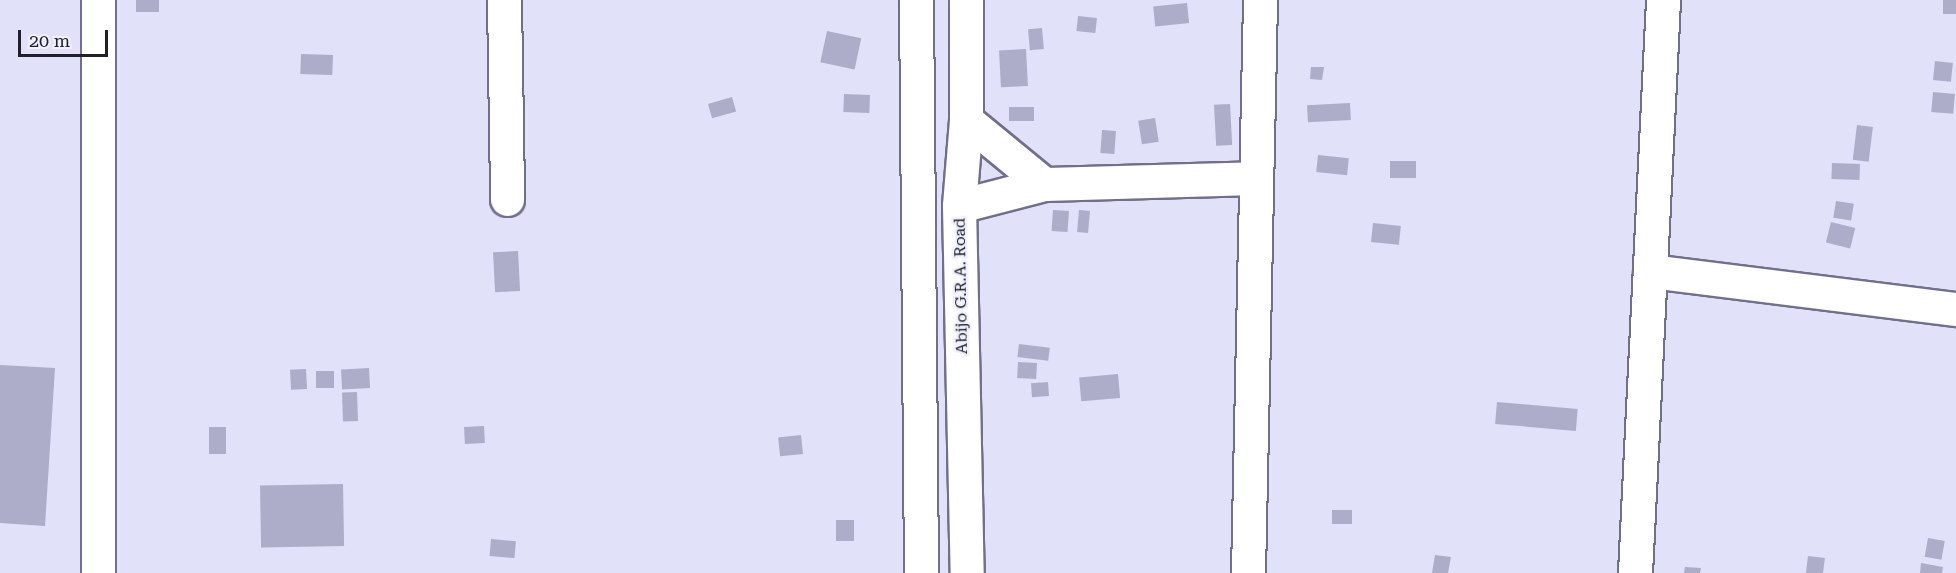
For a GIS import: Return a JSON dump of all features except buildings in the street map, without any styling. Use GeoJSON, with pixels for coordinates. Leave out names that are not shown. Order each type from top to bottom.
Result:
{"type":"FeatureCollection","features":[{"type":"Feature","properties":{"kind":"street"},"geometry":{"type":"LineString","coordinates":[[98,0],[98,573]]}},
{"type":"Feature","properties":{"kind":"street"},"geometry":{"type":"LineString","coordinates":[[504,0],[507,199]]}},
{"type":"Feature","properties":{"kind":"street"},"geometry":{"type":"LineString","coordinates":[[916,0],[921,573]]}},
{"type":"Feature","properties":{"kind":"street","name":"Abijo G.R.A. Road"},"geometry":{"type":"LineString","coordinates":[[966,0],[966,120],[959,206],[966,573]]}},
{"type":"Feature","properties":{"kind":"street"},"geometry":{"type":"LineString","coordinates":[[1248,573],[1260,0]]}},
{"type":"Feature","properties":{"kind":"street"},"geometry":{"type":"LineString","coordinates":[[1635,573],[1663,0]]}},
{"type":"Feature","properties":{"kind":"street"},"geometry":{"type":"LineString","coordinates":[[966,120],[1044,184]]}},
{"type":"Feature","properties":{"kind":"street"},"geometry":{"type":"LineString","coordinates":[[959,206],[1044,184],[1256,178]]}},
{"type":"Feature","properties":{"kind":"street"},"geometry":{"type":"LineString","coordinates":[[1650,271],[1956,309]]}}]}
